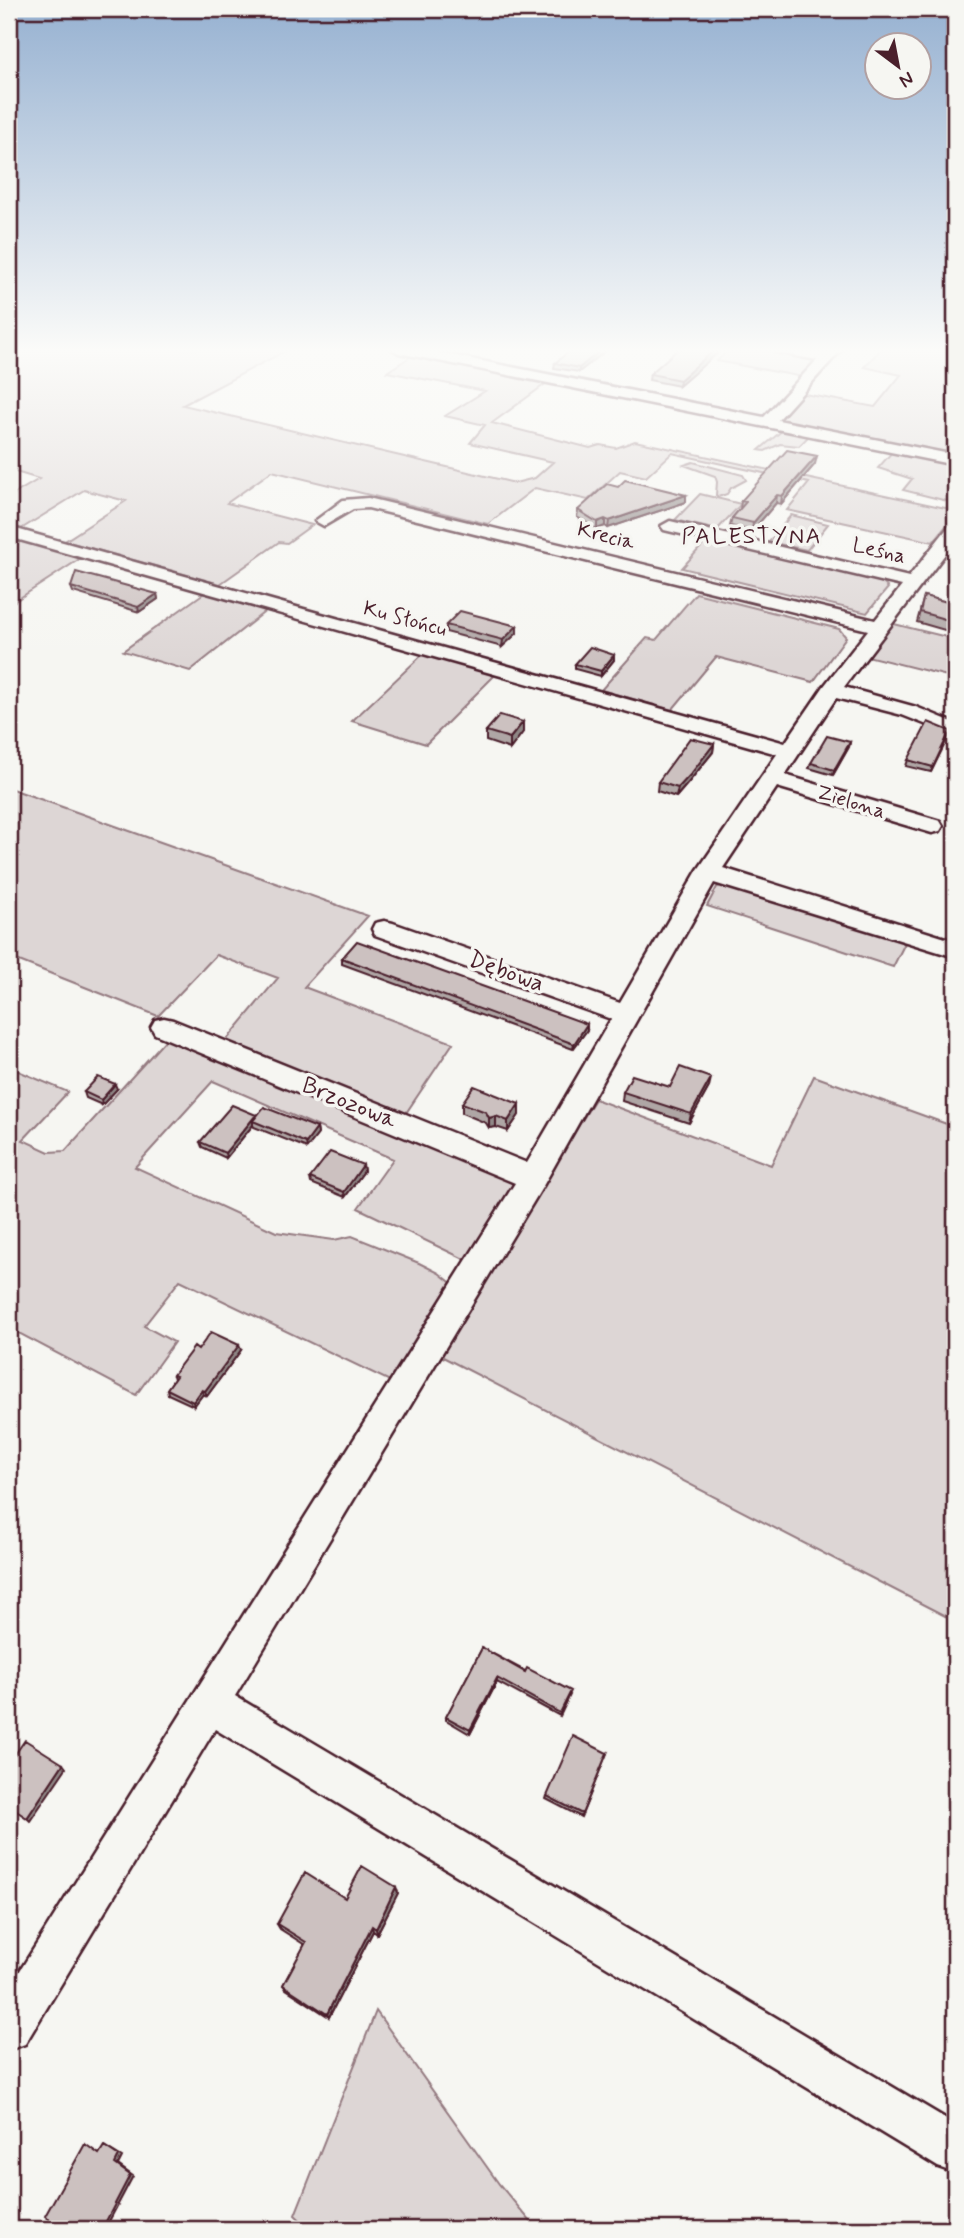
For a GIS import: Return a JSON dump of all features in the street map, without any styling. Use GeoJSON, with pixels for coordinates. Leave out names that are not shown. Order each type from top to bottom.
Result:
{"type":"FeatureCollection","features":[{"type":"Feature","properties":{"kind":"street"},"geometry":{"type":"LineString","coordinates":[[921,453],[955,460]]}},
{"type":"Feature","properties":{"kind":"street","name":"Krecia"},"geometry":{"type":"LineString","coordinates":[[324,521],[349,504],[369,503],[881,627]]}},
{"type":"Feature","properties":{"kind":"street","name":"Leśna"},"geometry":{"type":"LineString","coordinates":[[670,526],[914,583]]}},
{"type":"Feature","properties":{"kind":"street"},"geometry":{"type":"LineString","coordinates":[[9,2028],[533,1178],[709,871],[831,690],[955,530]]}},
{"type":"Feature","properties":{"kind":"street","name":"Ku Słońcu"},"geometry":{"type":"LineString","coordinates":[[9,532],[789,751]]}},
{"type":"Feature","properties":{"kind":"street"},"geometry":{"type":"LineString","coordinates":[[831,690],[909,711],[955,730]]}},
{"type":"Feature","properties":{"kind":"street","name":"Zielona"},"geometry":{"type":"LineString","coordinates":[[771,778],[932,826]]}},
{"type":"Feature","properties":{"kind":"street"},"geometry":{"type":"LineString","coordinates":[[709,871],[726,879],[955,949]]}},
{"type":"Feature","properties":{"kind":"street","name":"Dębowa"},"geometry":{"type":"LineString","coordinates":[[384,929],[627,1015]]}},
{"type":"Feature","properties":{"kind":"street","name":"Brzozowa"},"geometry":{"type":"LineString","coordinates":[[164,1027],[533,1178]]}},
{"type":"Feature","properties":{"kind":"street"},"geometry":{"type":"LineString","coordinates":[[211,1704],[955,2150]]}},
{"type":"Feature","properties":{"kind":"shaded area"},"geometry":{"type":"Polygon","coordinates":[[[9,453],[389,453],[515,483],[535,478],[553,462],[516,453],[672,453],[646,477],[620,471],[588,500],[535,488],[488,524],[272,471],[227,503],[312,525],[287,543],[279,542],[220,584],[65,541],[126,501],[84,490],[21,529],[9,525],[9,497],[39,479],[9,470],[9,453]]]}},
{"type":"Feature","properties":{"kind":"shaded area"},"geometry":{"type":"Polygon","coordinates":[[[674,453],[693,453],[955,510],[955,515],[933,542],[787,510],[809,483],[674,453]]]}},
{"type":"Feature","properties":{"kind":"shaded area"},"geometry":{"type":"Polygon","coordinates":[[[891,453],[906,453],[955,463],[955,503],[903,490],[912,479],[878,468],[891,453]]]}},
{"type":"Feature","properties":{"kind":"shaded area"},"geometry":{"type":"Polygon","coordinates":[[[937,453],[955,453],[955,457],[937,453]]]}},
{"type":"Feature","properties":{"kind":"shaded area"},"geometry":{"type":"Polygon","coordinates":[[[693,462],[743,475],[746,480],[731,488],[727,494],[718,497],[715,476],[684,465],[693,462]]]}},
{"type":"Feature","properties":{"kind":"shaded area"},"geometry":{"type":"Polygon","coordinates":[[[700,494],[741,504],[717,530],[675,520],[700,494]]]}},
{"type":"Feature","properties":{"kind":"shaded area"},"geometry":{"type":"Polygon","coordinates":[[[791,515],[828,524],[807,550],[769,542],[791,515]]]}},
{"type":"Feature","properties":{"kind":"shaded area"},"geometry":{"type":"Polygon","coordinates":[[[707,540],[881,581],[888,588],[867,613],[682,568],[707,540]]]}},
{"type":"Feature","properties":{"kind":"shaded area"},"geometry":{"type":"Polygon","coordinates":[[[21,541],[81,558],[9,605],[9,549],[21,541]]]}},
{"type":"Feature","properties":{"kind":"shaded area"},"geometry":{"type":"Polygon","coordinates":[[[204,593],[267,610],[190,671],[123,651],[204,593]]]}},
{"type":"Feature","properties":{"kind":"shaded area"},"geometry":{"type":"Polygon","coordinates":[[[696,593],[839,629],[846,637],[813,682],[716,657],[672,710],[601,690],[647,638],[656,640],[696,593]]]}},
{"type":"Feature","properties":{"kind":"shaded area"},"geometry":{"type":"Polygon","coordinates":[[[890,623],[955,639],[955,678],[867,656],[890,623]]]}},
{"type":"Feature","properties":{"kind":"shaded area"},"geometry":{"type":"Polygon","coordinates":[[[423,654],[495,675],[426,744],[352,721],[423,654]]]}},
{"type":"Feature","properties":{"kind":"shaded area"},"geometry":{"type":"Polygon","coordinates":[[[9,788],[368,916],[304,987],[453,1043],[404,1116],[224,1043],[278,978],[216,955],[158,1016],[9,957],[9,788]]]}},
{"type":"Feature","properties":{"kind":"shaded area"},"geometry":{"type":"Polygon","coordinates":[[[731,883],[907,939],[893,967],[707,906],[717,887],[731,883]]]}},
{"type":"Feature","properties":{"kind":"shaded area"},"geometry":{"type":"Polygon","coordinates":[[[168,1037],[511,1175],[516,1187],[468,1261],[358,1208],[393,1159],[213,1081],[135,1167],[276,1232],[334,1240],[352,1236],[419,1263],[439,1273],[454,1285],[394,1383],[180,1280],[144,1326],[174,1342],[136,1395],[9,1328],[9,1067],[68,1092],[23,1140],[49,1152],[65,1151],[168,1037]]]}},
{"type":"Feature","properties":{"kind":"shaded area"},"geometry":{"type":"Polygon","coordinates":[[[814,1076],[955,1127],[955,1621],[439,1355],[595,1099],[771,1165],[814,1076]]]}},
{"type":"Feature","properties":{"kind":"shaded area"},"geometry":{"type":"Polygon","coordinates":[[[376,2011],[499,2184],[537,2229],[310,2229],[295,2215],[376,2011]]]}},
{"type":"Feature","properties":{"kind":"building"},"geometry":{"type":"Polygon","coordinates":[[[784,453],[817,456],[782,496],[777,495],[753,523],[732,518],[746,502],[741,501],[784,453]]]}},
{"type":"Feature","properties":{"kind":"building"},"geometry":{"type":"Polygon","coordinates":[[[625,480],[686,495],[609,521],[605,519],[597,522],[578,510],[607,484],[618,487],[625,480]]]}},
{"type":"Feature","properties":{"kind":"building"},"geometry":{"type":"Polygon","coordinates":[[[76,572],[157,594],[138,607],[71,587],[76,572]]]}},
{"type":"Feature","properties":{"kind":"building"},"geometry":{"type":"Polygon","coordinates":[[[924,596],[955,604],[955,622],[920,612],[924,596]]]}},
{"type":"Feature","properties":{"kind":"building"},"geometry":{"type":"Polygon","coordinates":[[[460,611],[517,626],[503,640],[446,625],[460,611]]]}},
{"type":"Feature","properties":{"kind":"building"},"geometry":{"type":"Polygon","coordinates":[[[590,647],[614,655],[601,671],[575,664],[590,647]]]}},
{"type":"Feature","properties":{"kind":"building"},"geometry":{"type":"Polygon","coordinates":[[[500,715],[523,722],[510,738],[486,731],[500,715]]]}},
{"type":"Feature","properties":{"kind":"building"},"geometry":{"type":"Polygon","coordinates":[[[928,722],[950,731],[933,767],[908,760],[928,722]]]}},
{"type":"Feature","properties":{"kind":"building"},"geometry":{"type":"Polygon","coordinates":[[[827,736],[850,742],[834,770],[811,763],[827,736]]]}},
{"type":"Feature","properties":{"kind":"building"},"geometry":{"type":"Polygon","coordinates":[[[690,738],[714,744],[678,788],[658,782],[690,738]]]}},
{"type":"Feature","properties":{"kind":"building"},"geometry":{"type":"Polygon","coordinates":[[[357,941],[587,1024],[574,1044],[342,958],[357,941]]]}},
{"type":"Feature","properties":{"kind":"building"},"geometry":{"type":"Polygon","coordinates":[[[680,1067],[711,1078],[691,1114],[623,1092],[632,1075],[670,1087],[680,1067]]]}},
{"type":"Feature","properties":{"kind":"building"},"geometry":{"type":"Polygon","coordinates":[[[98,1077],[115,1084],[101,1100],[84,1092],[98,1077]]]}},
{"type":"Feature","properties":{"kind":"building"},"geometry":{"type":"Polygon","coordinates":[[[474,1086],[519,1104],[508,1121],[496,1116],[489,1118],[486,1112],[462,1103],[474,1086]]]}},
{"type":"Feature","properties":{"kind":"building"},"geometry":{"type":"Polygon","coordinates":[[[232,1105],[256,1115],[225,1153],[200,1142],[232,1105]]]}},
{"type":"Feature","properties":{"kind":"building"},"geometry":{"type":"Polygon","coordinates":[[[264,1107],[317,1128],[306,1143],[253,1121],[264,1107]]]}},
{"type":"Feature","properties":{"kind":"building"},"geometry":{"type":"Polygon","coordinates":[[[330,1152],[363,1165],[344,1192],[310,1178],[330,1152]]]}},
{"type":"Feature","properties":{"kind":"building"},"geometry":{"type":"Polygon","coordinates":[[[211,1332],[239,1345],[205,1391],[202,1390],[193,1402],[167,1389],[176,1376],[173,1375],[194,1347],[198,1350],[211,1332]]]}},
{"type":"Feature","properties":{"kind":"building"},"geometry":{"type":"Polygon","coordinates":[[[482,1648],[525,1672],[527,1668],[571,1691],[560,1713],[497,1678],[470,1730],[446,1717],[482,1648]]]}},
{"type":"Feature","properties":{"kind":"building"},"geometry":{"type":"Polygon","coordinates":[[[573,1736],[607,1753],[582,1814],[547,1796],[573,1736]]]}},
{"type":"Feature","properties":{"kind":"building"},"geometry":{"type":"Polygon","coordinates":[[[25,1740],[63,1764],[27,1818],[9,1806],[9,1763],[25,1740]]]}},
{"type":"Feature","properties":{"kind":"building"},"geometry":{"type":"Polygon","coordinates":[[[362,1866],[396,1887],[376,1929],[372,1926],[327,2014],[283,1985],[306,1942],[277,1924],[305,1873],[345,1898],[362,1866]]]}},
{"type":"Feature","properties":{"kind":"building"},"geometry":{"type":"Polygon","coordinates":[[[85,2144],[99,2154],[104,2146],[119,2156],[115,2164],[130,2175],[102,2229],[45,2229],[50,2220],[45,2216],[85,2144]]]}},
{"type":"Feature","properties":{"kind":"district","name":"PALESTYNA"},"geometry":{"type":"Point","coordinates":[752,537]}}]}
